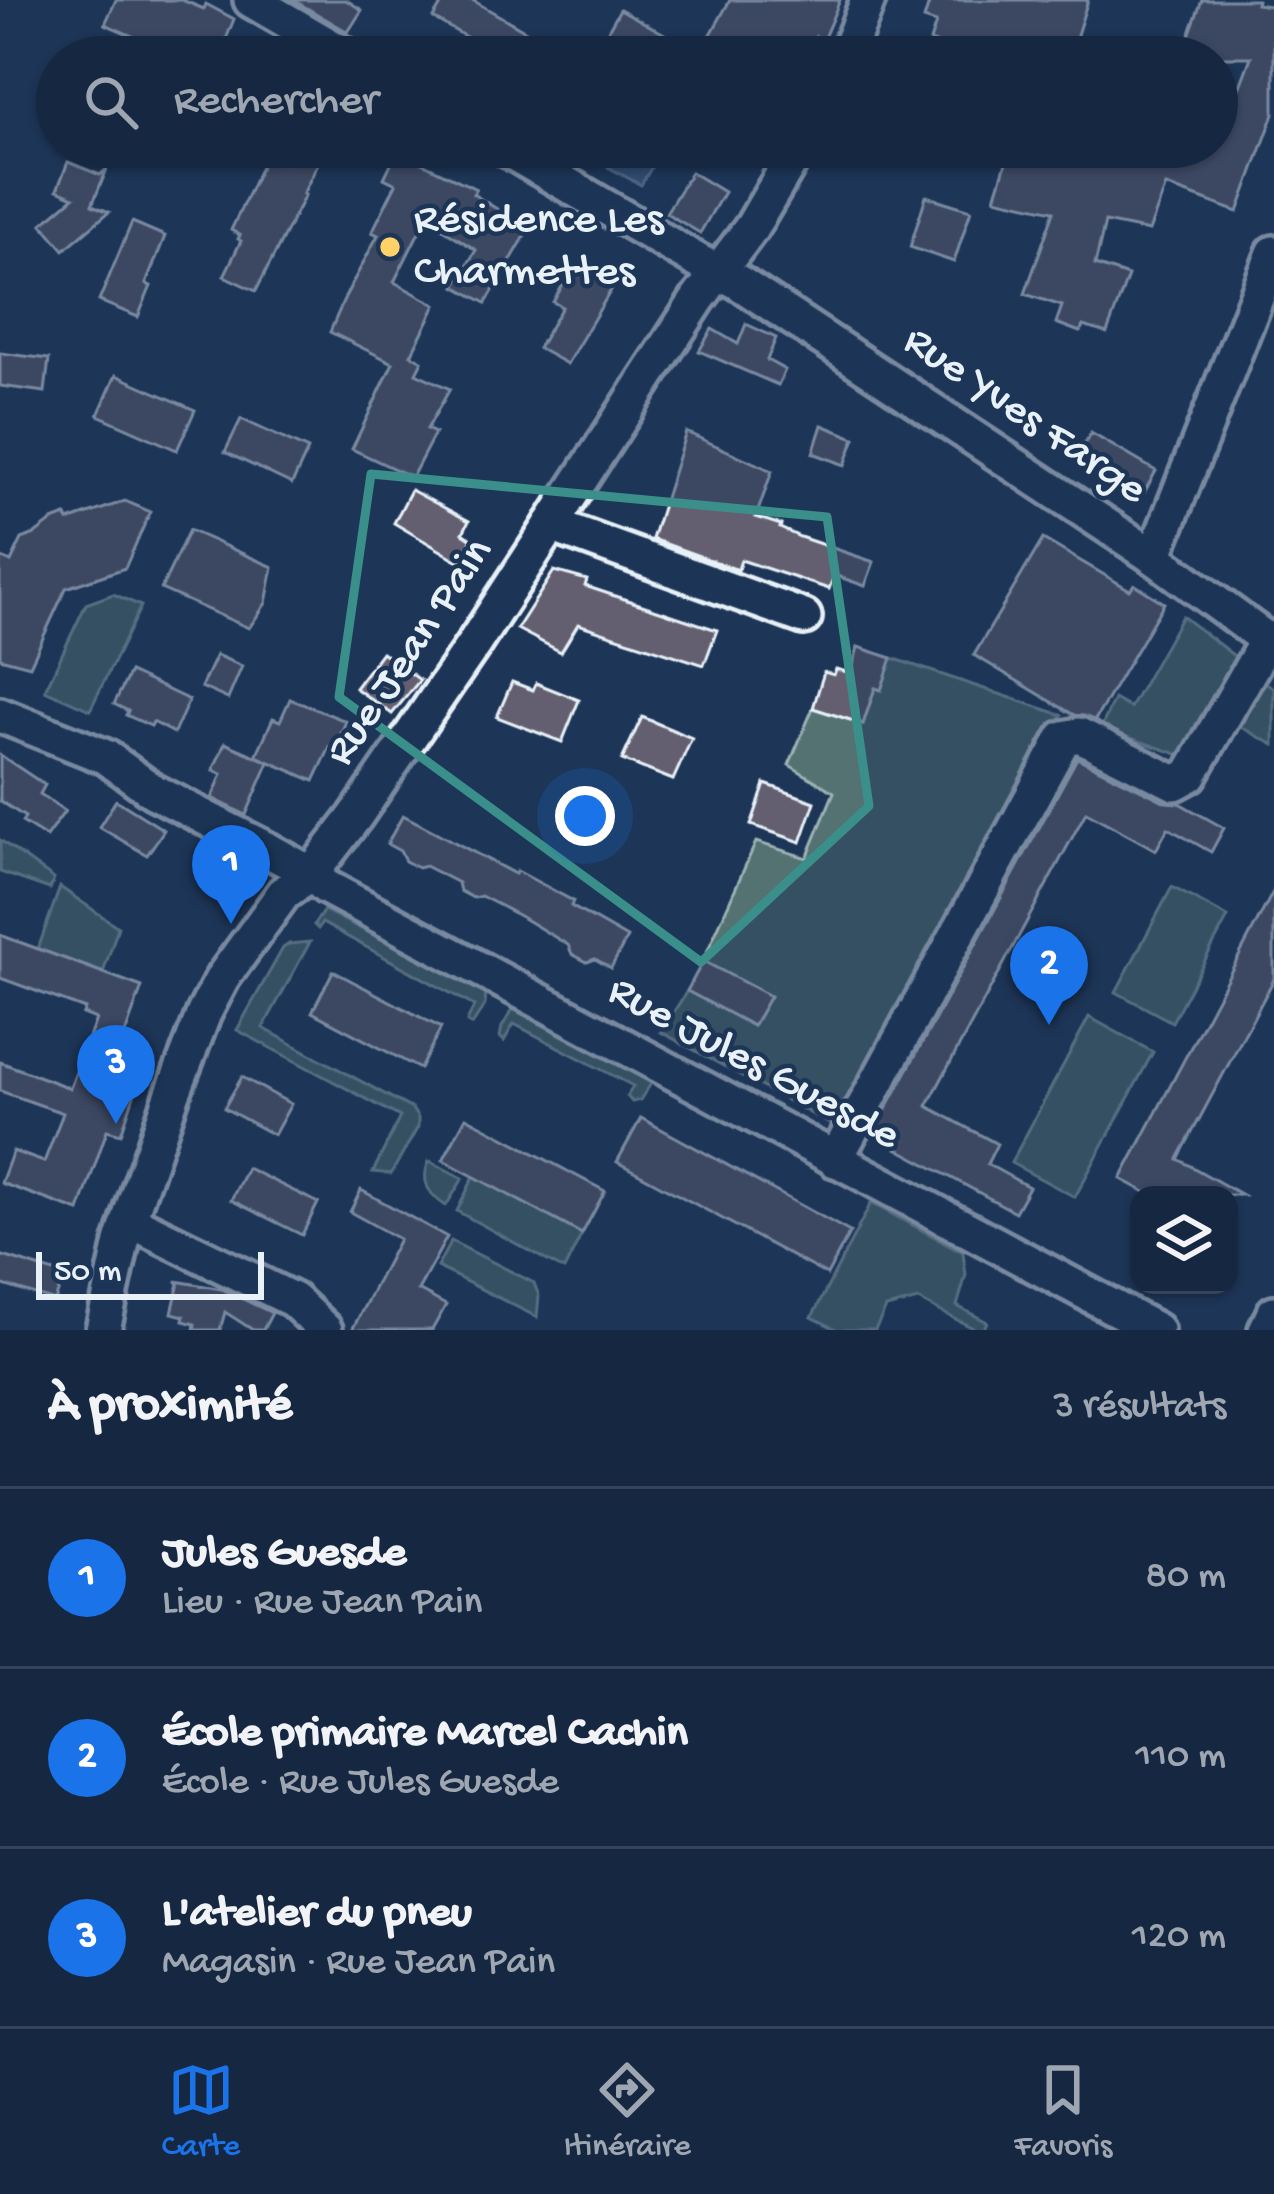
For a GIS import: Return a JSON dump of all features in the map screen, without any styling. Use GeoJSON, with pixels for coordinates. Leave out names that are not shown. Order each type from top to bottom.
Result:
{"type":"FeatureCollection","features":[{"type":"Feature","properties":{"kind":"street"},"geometry":{"type":"LineString","coordinates":[[251,0],[313,36]]}},
{"type":"Feature","properties":{"kind":"street"},"geometry":{"type":"LineString","coordinates":[[854,36],[868,0]]}},
{"type":"Feature","properties":{"kind":"street","name":"Rue Yves Farge"},"geometry":{"type":"LineString","coordinates":[[539,168],[739,282],[1154,557],[1271,642]]}},
{"type":"Feature","properties":{"kind":"street","name":"Rue Jean Pain"},"geometry":{"type":"LineString","coordinates":[[104,1330],[129,1220],[204,1012],[223,977],[284,893],[311,874],[400,752],[698,299],[707,266],[752,227],[787,168]]}},
{"type":"Feature","properties":{"kind":"street"},"geometry":{"type":"LineString","coordinates":[[1154,557],[1274,253]]}},
{"type":"Feature","properties":{"kind":"street"},"geometry":{"type":"LineString","coordinates":[[551,525],[805,617]]}},
{"type":"Feature","properties":{"kind":"street"},"geometry":{"type":"LineString","coordinates":[[836,1160],[1064,738],[1078,735],[1175,783],[1190,775],[1248,670],[1271,642]]}},
{"type":"Feature","properties":{"kind":"street","name":"Rue Jules Guesde"},"geometry":{"type":"LineString","coordinates":[[0,715],[106,758],[154,791],[311,874],[326,887],[1156,1330]]}},
{"type":"Feature","properties":{"kind":"street"},"geometry":{"type":"LineString","coordinates":[[129,1220],[293,1300],[325,1330]]}},
{"type":"Feature","properties":{"kind":"street"},"geometry":{"type":"LineString","coordinates":[[1266,1330],[1274,1313]]}},
{"type":"Feature","properties":{"kind":"highlighted area"},"geometry":{"type":"Polygon","coordinates":[[[371,474],[827,517],[869,806],[701,962],[339,697],[371,474]]]}},
{"type":"Feature","properties":{"kind":"green space"},"geometry":{"type":"Polygon","coordinates":[[[113,594],[141,606],[90,710],[45,690],[86,604],[113,594]]]}},
{"type":"Feature","properties":{"kind":"green space"},"geometry":{"type":"Polygon","coordinates":[[[1182,616],[1238,659],[1186,757],[1101,728],[1114,699],[1130,708],[1182,616]]]}},
{"type":"Feature","properties":{"kind":"green space"},"geometry":{"type":"Polygon","coordinates":[[[892,658],[1062,715],[839,1129],[661,1032],[687,991],[753,1026],[769,996],[703,961],[756,842],[807,858],[834,792],[789,765],[813,708],[863,724],[892,658]]]}},
{"type":"Feature","properties":{"kind":"green space"},"geometry":{"type":"Polygon","coordinates":[[[1259,678],[1274,688],[1274,745],[1235,724],[1259,678]]]}},
{"type":"Feature","properties":{"kind":"green space"},"geometry":{"type":"Polygon","coordinates":[[[0,840],[54,879],[50,889],[0,872],[0,840]]]}},
{"type":"Feature","properties":{"kind":"green space"},"geometry":{"type":"Polygon","coordinates":[[[60,887],[118,927],[103,973],[38,949],[60,887]]]}},
{"type":"Feature","properties":{"kind":"green space"},"geometry":{"type":"Polygon","coordinates":[[[1172,887],[1228,917],[1172,1022],[1116,992],[1172,887]]]}},
{"type":"Feature","properties":{"kind":"green space"},"geometry":{"type":"Polygon","coordinates":[[[324,910],[486,993],[485,1005],[472,1025],[467,1022],[474,1006],[322,923],[318,929],[314,925],[324,910]]]}},
{"type":"Feature","properties":{"kind":"green space"},"geometry":{"type":"Polygon","coordinates":[[[310,942],[263,1028],[412,1109],[418,1127],[391,1174],[373,1172],[400,1117],[237,1030],[283,948],[310,942]]]}},
{"type":"Feature","properties":{"kind":"green space"},"geometry":{"type":"Polygon","coordinates":[[[513,1009],[652,1082],[640,1100],[632,1102],[627,1096],[633,1086],[514,1024],[504,1041],[502,1027],[513,1009]]]}},
{"type":"Feature","properties":{"kind":"green space"},"geometry":{"type":"Polygon","coordinates":[[[1089,1017],[1153,1052],[1075,1197],[1011,1163],[1089,1017]]]}},
{"type":"Feature","properties":{"kind":"green space"},"geometry":{"type":"Polygon","coordinates":[[[429,1161],[463,1178],[446,1206],[428,1187],[429,1161]]]}},
{"type":"Feature","properties":{"kind":"green space"},"geometry":{"type":"Polygon","coordinates":[[[474,1176],[582,1234],[564,1270],[457,1211],[474,1176]]]}},
{"type":"Feature","properties":{"kind":"green space"},"geometry":{"type":"Polygon","coordinates":[[[871,1203],[963,1252],[966,1275],[957,1306],[987,1322],[983,1330],[918,1300],[886,1308],[875,1330],[838,1330],[812,1317],[871,1203]]]}},
{"type":"Feature","properties":{"kind":"green space"},"geometry":{"type":"Polygon","coordinates":[[[451,1241],[534,1283],[539,1296],[537,1317],[437,1267],[451,1241]]]}},
{"type":"Feature","properties":{"kind":"water"},"geometry":{"type":"Polygon","coordinates":[[[610,168],[651,168],[641,185],[610,168]]]}},
{"type":"Feature","properties":{"kind":"building"},"geometry":{"type":"Polygon","coordinates":[[[116,0],[182,0],[204,9],[206,4],[234,19],[227,36],[132,36],[105,24],[116,0]]]}},
{"type":"Feature","properties":{"kind":"building"},"geometry":{"type":"Polygon","coordinates":[[[293,0],[346,0],[362,10],[348,32],[293,0]]]}},
{"type":"Feature","properties":{"kind":"building"},"geometry":{"type":"Polygon","coordinates":[[[444,0],[472,0],[535,36],[464,36],[433,18],[444,0]]]}},
{"type":"Feature","properties":{"kind":"building"},"geometry":{"type":"Polygon","coordinates":[[[730,0],[840,0],[825,36],[710,36],[730,0]]]}},
{"type":"Feature","properties":{"kind":"building"},"geometry":{"type":"Polygon","coordinates":[[[930,0],[1088,0],[1077,36],[932,36],[936,23],[924,19],[930,0]]]}},
{"type":"Feature","properties":{"kind":"building"},"geometry":{"type":"Polygon","coordinates":[[[1202,0],[1257,0],[1256,4],[1270,6],[1274,2],[1274,114],[1238,212],[1166,186],[1149,231],[1105,222],[1095,265],[1128,276],[1107,333],[1083,326],[1080,332],[1056,323],[1062,306],[1025,294],[1054,211],[995,198],[1004,168],[1238,168],[1238,91],[1251,57],[1238,57],[1238,36],[1189,36],[1202,0]]]}},
{"type":"Feature","properties":{"kind":"building"},"geometry":{"type":"Polygon","coordinates":[[[620,9],[668,36],[605,36],[620,9]]]}},
{"type":"Feature","properties":{"kind":"building"},"geometry":{"type":"Polygon","coordinates":[[[66,168],[100,175],[107,169],[92,205],[109,212],[64,250],[42,224],[74,197],[57,190],[66,168]]]}},
{"type":"Feature","properties":{"kind":"building","name":"Résidence Les Charmettes"},"geometry":{"type":"Polygon","coordinates":[[[260,168],[316,168],[256,291],[224,276],[241,241],[231,230],[260,168]]]}},
{"type":"Feature","properties":{"kind":"building"},"geometry":{"type":"Polygon","coordinates":[[[389,168],[432,168],[476,189],[473,194],[529,229],[486,303],[455,286],[476,250],[426,218],[394,282],[436,305],[411,355],[422,361],[416,373],[450,389],[427,429],[435,433],[412,477],[352,449],[393,363],[330,332],[378,235],[372,232],[396,184],[384,178],[389,168]]]}},
{"type":"Feature","properties":{"kind":"building"},"geometry":{"type":"Polygon","coordinates":[[[691,172],[724,192],[700,233],[666,213],[691,172]]]}},
{"type":"Feature","properties":{"kind":"building"},"geometry":{"type":"Polygon","coordinates":[[[926,196],[971,210],[954,262],[910,247],[926,196]]]}},
{"type":"Feature","properties":{"kind":"building"},"geometry":{"type":"Polygon","coordinates":[[[132,222],[165,236],[138,317],[99,301],[132,222]]]}},
{"type":"Feature","properties":{"kind":"building"},"geometry":{"type":"Polygon","coordinates":[[[584,267],[614,285],[567,364],[538,348],[562,307],[553,302],[571,271],[579,275],[584,267]]]}},
{"type":"Feature","properties":{"kind":"building"},"geometry":{"type":"Polygon","coordinates":[[[746,324],[776,338],[767,360],[785,370],[778,385],[699,351],[712,329],[738,344],[746,324]]]}},
{"type":"Feature","properties":{"kind":"building"},"geometry":{"type":"Polygon","coordinates":[[[0,353],[49,359],[45,392],[0,386],[0,353]]]}},
{"type":"Feature","properties":{"kind":"building"},"geometry":{"type":"Polygon","coordinates":[[[116,375],[195,410],[177,450],[98,415],[116,375]]]}},
{"type":"Feature","properties":{"kind":"building"},"geometry":{"type":"Polygon","coordinates":[[[241,419],[308,450],[292,484],[225,452],[241,419]]]}},
{"type":"Feature","properties":{"kind":"building"},"geometry":{"type":"Polygon","coordinates":[[[822,425],[855,438],[845,465],[813,453],[822,425]]]}},
{"type":"Feature","properties":{"kind":"building"},"geometry":{"type":"Polygon","coordinates":[[[686,432],[772,471],[756,517],[874,562],[865,586],[834,575],[829,589],[741,560],[738,570],[652,539],[686,432]]]}},
{"type":"Feature","properties":{"kind":"building"},"geometry":{"type":"Polygon","coordinates":[[[1091,433],[1156,471],[1144,493],[1078,455],[1091,433]]]}},
{"type":"Feature","properties":{"kind":"building"},"geometry":{"type":"Polygon","coordinates":[[[411,490],[469,521],[463,533],[472,539],[460,562],[394,523],[411,490]]]}},
{"type":"Feature","properties":{"kind":"building"},"geometry":{"type":"Polygon","coordinates":[[[125,501],[150,512],[125,568],[66,588],[30,666],[0,658],[0,557],[11,562],[22,539],[52,521],[66,516],[68,521],[125,501]]]}},
{"type":"Feature","properties":{"kind":"building"},"geometry":{"type":"Polygon","coordinates":[[[189,530],[273,567],[266,603],[249,628],[161,589],[189,530]]]}},
{"type":"Feature","properties":{"kind":"building"},"geometry":{"type":"Polygon","coordinates":[[[1043,539],[1130,590],[1134,584],[1164,603],[1095,720],[1074,715],[974,655],[1043,539]]]}},
{"type":"Feature","properties":{"kind":"building"},"geometry":{"type":"Polygon","coordinates":[[[554,571],[717,630],[704,665],[578,624],[561,652],[517,629],[554,571]]]}},
{"type":"Feature","properties":{"kind":"building"},"geometry":{"type":"Polygon","coordinates":[[[858,647],[892,658],[863,724],[813,708],[824,672],[851,673],[858,647]]]}},
{"type":"Feature","properties":{"kind":"building"},"geometry":{"type":"Polygon","coordinates":[[[382,652],[420,680],[392,714],[355,688],[382,652]]]}},
{"type":"Feature","properties":{"kind":"building"},"geometry":{"type":"Polygon","coordinates":[[[216,655],[242,666],[228,699],[201,687],[216,655]]]}},
{"type":"Feature","properties":{"kind":"building"},"geometry":{"type":"Polygon","coordinates":[[[130,672],[189,700],[174,733],[126,715],[128,711],[114,704],[130,672]]]}},
{"type":"Feature","properties":{"kind":"building"},"geometry":{"type":"Polygon","coordinates":[[[512,682],[533,690],[536,683],[579,700],[562,742],[497,717],[512,682]]]}},
{"type":"Feature","properties":{"kind":"building"},"geometry":{"type":"Polygon","coordinates":[[[290,699],[346,721],[314,781],[256,756],[273,718],[280,721],[290,699]]]}},
{"type":"Feature","properties":{"kind":"building"},"geometry":{"type":"Polygon","coordinates":[[[642,717],[692,738],[673,780],[622,760],[642,717]]]}},
{"type":"Feature","properties":{"kind":"building"},"geometry":{"type":"Polygon","coordinates":[[[225,743],[269,762],[246,815],[212,798],[222,774],[213,770],[225,743]]]}},
{"type":"Feature","properties":{"kind":"building"},"geometry":{"type":"Polygon","coordinates":[[[0,755],[45,785],[40,794],[65,811],[46,837],[0,801],[0,755]]]}},
{"type":"Feature","properties":{"kind":"building"},"geometry":{"type":"Polygon","coordinates":[[[1077,758],[1224,828],[1211,852],[1168,828],[1156,850],[1086,812],[927,1106],[997,1144],[987,1164],[1029,1187],[1015,1212],[872,1135],[1077,758]]]}},
{"type":"Feature","properties":{"kind":"building"},"geometry":{"type":"Polygon","coordinates":[[[765,784],[815,802],[801,842],[751,825],[765,784]]]}},
{"type":"Feature","properties":{"kind":"building"},"geometry":{"type":"Polygon","coordinates":[[[116,800],[164,830],[147,855],[99,827],[116,800]]]}},
{"type":"Feature","properties":{"kind":"building"},"geometry":{"type":"Polygon","coordinates":[[[403,815],[573,901],[571,906],[627,938],[611,968],[595,959],[587,962],[518,915],[481,896],[473,898],[460,891],[458,883],[425,866],[418,868],[405,861],[400,851],[387,844],[403,815]]]}},
{"type":"Feature","properties":{"kind":"building"},"geometry":{"type":"Polygon","coordinates":[[[1274,890],[1274,979],[1178,1159],[1226,1186],[1134,1186],[1121,1179],[1274,890]]]}},
{"type":"Feature","properties":{"kind":"building"},"geometry":{"type":"Polygon","coordinates":[[[0,935],[142,987],[116,1059],[143,1069],[121,1134],[107,1130],[79,1211],[1,1183],[13,1151],[44,1162],[63,1113],[0,1091],[0,1062],[70,1088],[96,1019],[83,1014],[85,1009],[0,978],[0,935]]]}},
{"type":"Feature","properties":{"kind":"building"},"geometry":{"type":"Polygon","coordinates":[[[703,961],[770,996],[753,1026],[687,991],[703,961]]]}},
{"type":"Feature","properties":{"kind":"building"},"geometry":{"type":"Polygon","coordinates":[[[333,971],[441,1028],[420,1069],[312,1012],[333,971]]]}},
{"type":"Feature","properties":{"kind":"building"},"geometry":{"type":"Polygon","coordinates":[[[242,1077],[291,1104],[274,1135],[224,1108],[242,1077]]]}},
{"type":"Feature","properties":{"kind":"building"},"geometry":{"type":"Polygon","coordinates":[[[466,1117],[605,1191],[582,1234],[443,1160],[466,1117]]]}},
{"type":"Feature","properties":{"kind":"building"},"geometry":{"type":"Polygon","coordinates":[[[641,1118],[850,1232],[827,1275],[617,1162],[641,1118]]]}},
{"type":"Feature","properties":{"kind":"building"},"geometry":{"type":"Polygon","coordinates":[[[247,1168],[318,1203],[302,1235],[231,1200],[247,1168]]]}},
{"type":"Feature","properties":{"kind":"building"},"geometry":{"type":"Polygon","coordinates":[[[361,1190],[447,1237],[418,1290],[446,1305],[432,1330],[352,1330],[399,1239],[350,1212],[361,1190]]]}},
{"type":"Feature","properties":{"kind":"building"},"geometry":{"type":"Polygon","coordinates":[[[0,1255],[64,1275],[55,1301],[0,1284],[0,1255]]]}},
{"type":"Feature","properties":{"kind":"building"},"geometry":{"type":"Polygon","coordinates":[[[176,1281],[222,1289],[272,1313],[263,1330],[253,1330],[225,1312],[220,1330],[194,1330],[195,1324],[172,1313],[176,1281]]]}},
{"type":"Feature","properties":{"kind":"place","name":"Résidence Les Charmettes"},"geometry":{"type":"Point","coordinates":[390,247]}},
{"type":"Feature","properties":{"kind":"place","name":"Jules Guesde"},"geometry":{"type":"Point","coordinates":[231,924]}},
{"type":"Feature","properties":{"kind":"place","name":"École primaire Marcel Cachin"},"geometry":{"type":"Point","coordinates":[1049,1025]}},
{"type":"Feature","properties":{"kind":"place","name":"L'atelier du pneu"},"geometry":{"type":"Point","coordinates":[116,1124]}}]}
